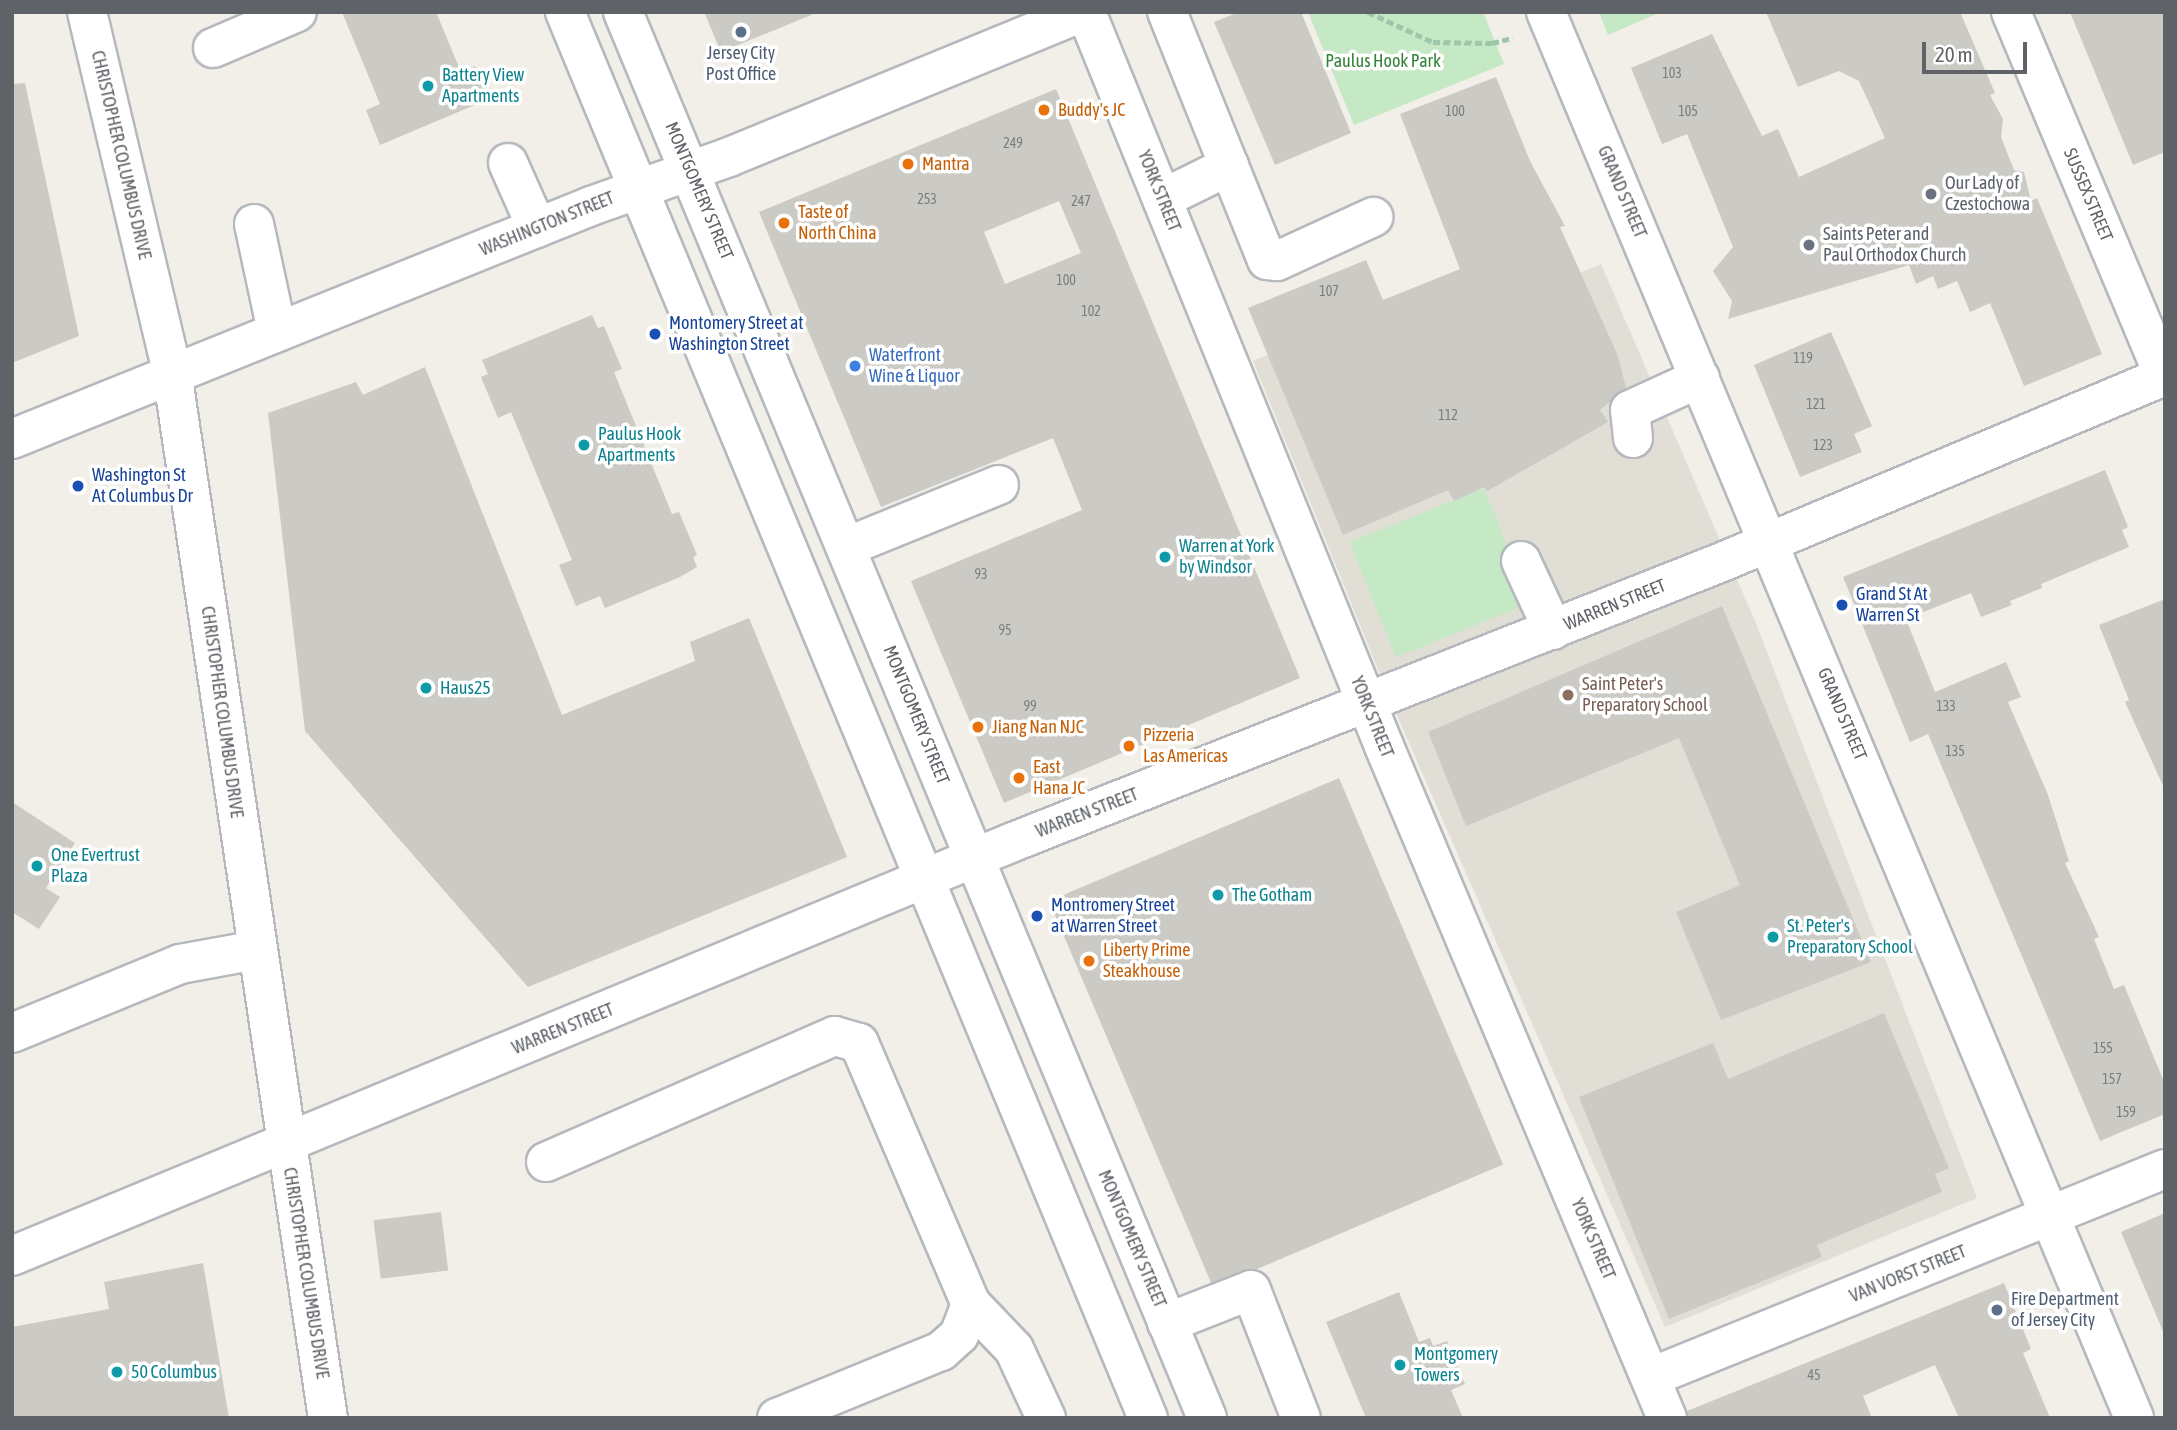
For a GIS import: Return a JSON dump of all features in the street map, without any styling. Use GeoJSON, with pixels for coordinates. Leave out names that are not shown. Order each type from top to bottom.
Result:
{"type":"FeatureCollection","features":[{"type":"Feature","properties":{"kind":"street","name":"CHRISTOPHER COLUMBUS DRIVE"},"geometry":{"type":"LineString","coordinates":[[87,12],[172,372],[328,1418]]}},
{"type":"Feature","properties":{"kind":"street"},"geometry":{"type":"LineString","coordinates":[[213,48],[297,12]]}},
{"type":"Feature","properties":{"kind":"street"},"geometry":{"type":"LineString","coordinates":[[565,12],[922,880],[1148,1418]]}},
{"type":"Feature","properties":{"kind":"street","name":"MONTGOMERY STREET"},"geometry":{"type":"LineString","coordinates":[[623,12],[1207,1418]]}},
{"type":"Feature","properties":{"kind":"street","name":"WASHINGTON STREET"},"geometry":{"type":"LineString","coordinates":[[12,439],[172,372],[637,189],[690,171],[1084,12]]}},
{"type":"Feature","properties":{"kind":"street","name":"YORK STREET"},"geometry":{"type":"LineString","coordinates":[[1084,12],[1367,705],[1667,1418]]}},
{"type":"Feature","properties":{"kind":"street"},"geometry":{"type":"LineString","coordinates":[[1167,12],[1267,260],[1277,261],[1373,217]]}},
{"type":"Feature","properties":{"kind":"street","name":"GRAND STREET"},"geometry":{"type":"LineString","coordinates":[[1546,12],[2134,1418]]}},
{"type":"Feature","properties":{"kind":"street","name":"SUSSEX STREET"},"geometry":{"type":"LineString","coordinates":[[2011,12],[2164,377]]}},
{"type":"Feature","properties":{"kind":"street"},"geometry":{"type":"LineString","coordinates":[[508,163],[537,228]]}},
{"type":"Feature","properties":{"kind":"street"},"geometry":{"type":"LineString","coordinates":[[1162,199],[1229,166]]}},
{"type":"Feature","properties":{"kind":"street"},"geometry":{"type":"LineString","coordinates":[[254,224],[277,331]]}},
{"type":"Feature","properties":{"kind":"street","name":"WARREN STREET"},"geometry":{"type":"LineString","coordinates":[[12,1256],[975,858],[1553,630],[2164,377]]}},
{"type":"Feature","properties":{"kind":"street"},"geometry":{"type":"LineString","coordinates":[[1633,438],[1630,410],[1700,378]]}},
{"type":"Feature","properties":{"kind":"street"},"geometry":{"type":"LineString","coordinates":[[846,547],[999,485]]}},
{"type":"Feature","properties":{"kind":"street"},"geometry":{"type":"LineString","coordinates":[[1521,561],[1553,630]]}},
{"type":"Feature","properties":{"kind":"street"},"geometry":{"type":"LineString","coordinates":[[12,1033],[180,964],[257,950]]}},
{"type":"Feature","properties":{"kind":"street"},"geometry":{"type":"LineString","coordinates":[[547,1162],[835,1036],[859,1043],[971,1304],[1014,1349],[1046,1418]]}},
{"type":"Feature","properties":{"kind":"street","name":"VAN VORST STREET"},"geometry":{"type":"LineString","coordinates":[[1651,1377],[2165,1169]]}},
{"type":"Feature","properties":{"kind":"street"},"geometry":{"type":"LineString","coordinates":[[1167,1323],[1251,1290],[1301,1418]]}},
{"type":"Feature","properties":{"kind":"street"},"geometry":{"type":"LineString","coordinates":[[777,1418],[941,1351],[959,1335],[971,1304]]}},
{"type":"Feature","properties":{"kind":"path"},"geometry":{"type":"LineString","coordinates":[[1368,12],[1433,42],[1492,43],[1513,38]]}},
{"type":"Feature","properties":{"kind":"shaded area"},"geometry":{"type":"Polygon","coordinates":[[[1601,264],[1757,626],[1977,1198],[1665,1327],[1392,704],[1253,361],[1417,291],[1498,308],[1601,264]]]}},
{"type":"Feature","properties":{"kind":"green space","name":"Paulus Hook Park"},"geometry":{"type":"Polygon","coordinates":[[[1308,12],[1483,12],[1504,64],[1354,125],[1308,12]]]}},
{"type":"Feature","properties":{"kind":"green space"},"geometry":{"type":"Polygon","coordinates":[[[1599,12],[1661,12],[1608,35],[1599,12]]]}},
{"type":"Feature","properties":{"kind":"green space"},"geometry":{"type":"Polygon","coordinates":[[[1484,488],[1530,603],[1396,657],[1350,542],[1484,488]]]}},
{"type":"Feature","properties":{"kind":"building","name":"Battery View Apartments"},"geometry":{"type":"Polygon","coordinates":[[[342,12],[436,12],[461,72],[475,66],[489,99],[380,145],[366,110],[380,104],[342,12]]]}},
{"type":"Feature","properties":{"kind":"building","name":"Jersey City Post Office"},"geometry":{"type":"Polygon","coordinates":[[[704,12],[816,12],[816,13],[721,52],[704,12]]]}},
{"type":"Feature","properties":{"kind":"building"},"geometry":{"type":"Polygon","coordinates":[[[1239,12],[1301,12],[1351,133],[1275,165],[1214,22],[1239,12]]]}},
{"type":"Feature","properties":{"kind":"building"},"geometry":{"type":"Polygon","coordinates":[[[1766,12],[1960,12],[1995,93],[1990,95],[2003,119],[2001,137],[2014,170],[2024,172],[2031,201],[2037,198],[2102,354],[2024,386],[1990,303],[1970,312],[1957,281],[1938,289],[1933,276],[1916,284],[1909,265],[1728,319],[1732,301],[1713,271],[1733,247],[1687,134],[1662,144],[1631,68],[1712,34],[1762,136],[1778,129],[1799,177],[1885,138],[1859,81],[1839,71],[1798,87],[1766,12]]]}},
{"type":"Feature","properties":{"kind":"building"},"geometry":{"type":"Polygon","coordinates":[[[2070,12],[2165,12],[2165,152],[2133,165],[2070,12]]]}},
{"type":"Feature","properties":{"kind":"building"},"geometry":{"type":"Polygon","coordinates":[[[1496,77],[1530,161],[1565,226],[1560,227],[1618,356],[1626,388],[1600,410],[1608,422],[1487,491],[1484,487],[1454,501],[1448,490],[1343,535],[1248,308],[1366,260],[1383,300],[1460,269],[1400,114],[1496,77]]]}},
{"type":"Feature","properties":{"kind":"building"},"geometry":{"type":"Polygon","coordinates":[[[25,83],[79,336],[12,363],[12,84],[25,83]]]}},
{"type":"Feature","properties":{"kind":"building"},"geometry":{"type":"Polygon","coordinates":[[[1056,89],[1300,678],[1004,803],[911,581],[1082,510],[1053,438],[881,507],[759,212],[1056,89]],[[1059,201],[984,232],[1005,284],[1081,253],[1059,201]]]}},
{"type":"Feature","properties":{"kind":"building","name":"Paulus Hook Apartments"},"geometry":{"type":"Polygon","coordinates":[[[592,315],[598,328],[604,326],[622,369],[614,372],[672,514],[679,512],[697,555],[693,557],[697,567],[680,577],[605,608],[600,596],[576,606],[559,565],[572,560],[511,412],[498,418],[481,377],[488,374],[482,360],[592,315]]]}},
{"type":"Feature","properties":{"kind":"building"},"geometry":{"type":"Polygon","coordinates":[[[1831,332],[1872,426],[1854,434],[1862,452],[1800,477],[1754,365],[1831,332]]]}},
{"type":"Feature","properties":{"kind":"building","name":"Haus25"},"geometry":{"type":"Polygon","coordinates":[[[425,367],[562,715],[695,661],[690,642],[749,618],[847,857],[528,987],[305,731],[268,413],[356,382],[363,395],[425,367]]]}},
{"type":"Feature","properties":{"kind":"building"},"geometry":{"type":"Polygon","coordinates":[[[2105,470],[2128,527],[2122,530],[2129,547],[2041,584],[2042,588],[2010,601],[2012,605],[1981,617],[1971,593],[1906,619],[1935,692],[2006,662],[2021,697],[2008,702],[2048,795],[2069,861],[2065,863],[2099,937],[2094,939],[2114,989],[2124,985],[2165,1084],[2165,1114],[2100,1141],[1928,734],[1910,742],[1843,577],[2105,470]]]}},
{"type":"Feature","properties":{"kind":"building"},"geometry":{"type":"Polygon","coordinates":[[[2165,599],[2165,790],[2125,702],[2129,700],[2099,625],[2165,599]]]}},
{"type":"Feature","properties":{"kind":"building","name":"St. Peter's Preparatory School"},"geometry":{"type":"Polygon","coordinates":[[[1722,606],[1871,962],[1721,1020],[1676,912],[1740,885],[1679,738],[1466,826],[1428,732],[1722,606]]]}},
{"type":"Feature","properties":{"kind":"building"},"geometry":{"type":"Polygon","coordinates":[[[1339,778],[1503,1165],[1213,1288],[1049,901],[1339,778]]]}},
{"type":"Feature","properties":{"kind":"building","name":"One Evertrust Plaza"},"geometry":{"type":"Polygon","coordinates":[[[12,802],[75,843],[46,888],[60,897],[39,929],[12,912],[12,802]]]}},
{"type":"Feature","properties":{"kind":"building"},"geometry":{"type":"Polygon","coordinates":[[[1884,1013],[1949,1168],[1935,1174],[1942,1192],[1817,1245],[1822,1257],[1669,1319],[1579,1097],[1713,1043],[1728,1079],[1884,1013]]]}},
{"type":"Feature","properties":{"kind":"building"},"geometry":{"type":"Polygon","coordinates":[[[441,1212],[448,1271],[381,1279],[374,1220],[441,1212]]]}},
{"type":"Feature","properties":{"kind":"building"},"geometry":{"type":"Polygon","coordinates":[[[2165,1213],[2165,1336],[2121,1232],[2165,1213]]]}},
{"type":"Feature","properties":{"kind":"building","name":"50 Columbus"},"geometry":{"type":"Polygon","coordinates":[[[203,1263],[229,1418],[12,1418],[12,1327],[109,1309],[104,1282],[203,1263]]]}},
{"type":"Feature","properties":{"kind":"building"},"geometry":{"type":"Polygon","coordinates":[[[2004,1283],[2031,1349],[2023,1353],[2050,1418],[1959,1418],[1935,1365],[1863,1396],[1872,1418],[1688,1418],[1687,1411],[2004,1283]]]}},
{"type":"Feature","properties":{"kind":"building","name":"Montgomery Towers"},"geometry":{"type":"Polygon","coordinates":[[[1399,1292],[1419,1342],[1430,1338],[1433,1346],[1447,1341],[1465,1384],[1451,1390],[1463,1418],[1366,1418],[1326,1322],[1399,1292]]]}},
{"type":"Feature","properties":{"kind":"place","name":"Jersey City Post Office"},"geometry":{"type":"Point","coordinates":[741,32]}},
{"type":"Feature","properties":{"kind":"place","name":"Battery View Apartments"},"geometry":{"type":"Point","coordinates":[428,86]}},
{"type":"Feature","properties":{"kind":"place","name":"Buddy's JC"},"geometry":{"type":"Point","coordinates":[1044,110]}},
{"type":"Feature","properties":{"kind":"place","name":"Mantra"},"geometry":{"type":"Point","coordinates":[908,164]}},
{"type":"Feature","properties":{"kind":"place","name":"Our Lady of Czestochowa"},"geometry":{"type":"Point","coordinates":[1931,194]}},
{"type":"Feature","properties":{"kind":"place","name":"Taste of North China"},"geometry":{"type":"Point","coordinates":[784,223]}},
{"type":"Feature","properties":{"kind":"place","name":"Saints Peter and Paul Orthodox Church"},"geometry":{"type":"Point","coordinates":[1809,245]}},
{"type":"Feature","properties":{"kind":"place","name":"Montomery Street at Washington Street"},"geometry":{"type":"Point","coordinates":[655,334]}},
{"type":"Feature","properties":{"kind":"place","name":"Waterfront Wine & Liquor"},"geometry":{"type":"Point","coordinates":[855,366]}},
{"type":"Feature","properties":{"kind":"place","name":"Paulus Hook Apartments"},"geometry":{"type":"Point","coordinates":[584,445]}},
{"type":"Feature","properties":{"kind":"place","name":"Washington St At Columbus Dr"},"geometry":{"type":"Point","coordinates":[78,486]}},
{"type":"Feature","properties":{"kind":"place","name":"Warren at York by Windsor"},"geometry":{"type":"Point","coordinates":[1165,557]}},
{"type":"Feature","properties":{"kind":"place","name":"Grand St At Warren St"},"geometry":{"type":"Point","coordinates":[1842,605]}},
{"type":"Feature","properties":{"kind":"place","name":"Haus25"},"geometry":{"type":"Point","coordinates":[426,688]}},
{"type":"Feature","properties":{"kind":"place","name":"Saint Peter's Preparatory School"},"geometry":{"type":"Point","coordinates":[1568,695]}},
{"type":"Feature","properties":{"kind":"place","name":"Jiang Nan NJC"},"geometry":{"type":"Point","coordinates":[978,727]}},
{"type":"Feature","properties":{"kind":"place","name":"Pizzeria Las Americas"},"geometry":{"type":"Point","coordinates":[1129,746]}},
{"type":"Feature","properties":{"kind":"place","name":"East Hana JC"},"geometry":{"type":"Point","coordinates":[1019,778]}},
{"type":"Feature","properties":{"kind":"place","name":"One Evertrust Plaza"},"geometry":{"type":"Point","coordinates":[37,866]}},
{"type":"Feature","properties":{"kind":"place","name":"The Gotham"},"geometry":{"type":"Point","coordinates":[1218,895]}},
{"type":"Feature","properties":{"kind":"place","name":"Montromery Street at Warren Street"},"geometry":{"type":"Point","coordinates":[1037,916]}},
{"type":"Feature","properties":{"kind":"place","name":"St. Peter's Preparatory School"},"geometry":{"type":"Point","coordinates":[1773,937]}},
{"type":"Feature","properties":{"kind":"place","name":"Liberty Prime Steakhouse"},"geometry":{"type":"Point","coordinates":[1089,961]}},
{"type":"Feature","properties":{"kind":"place","name":"Fire Department of Jersey City"},"geometry":{"type":"Point","coordinates":[1997,1310]}},
{"type":"Feature","properties":{"kind":"place","name":"Montgomery Towers"},"geometry":{"type":"Point","coordinates":[1400,1365]}},
{"type":"Feature","properties":{"kind":"place","name":"50 Columbus"},"geometry":{"type":"Point","coordinates":[117,1372]}}]}
